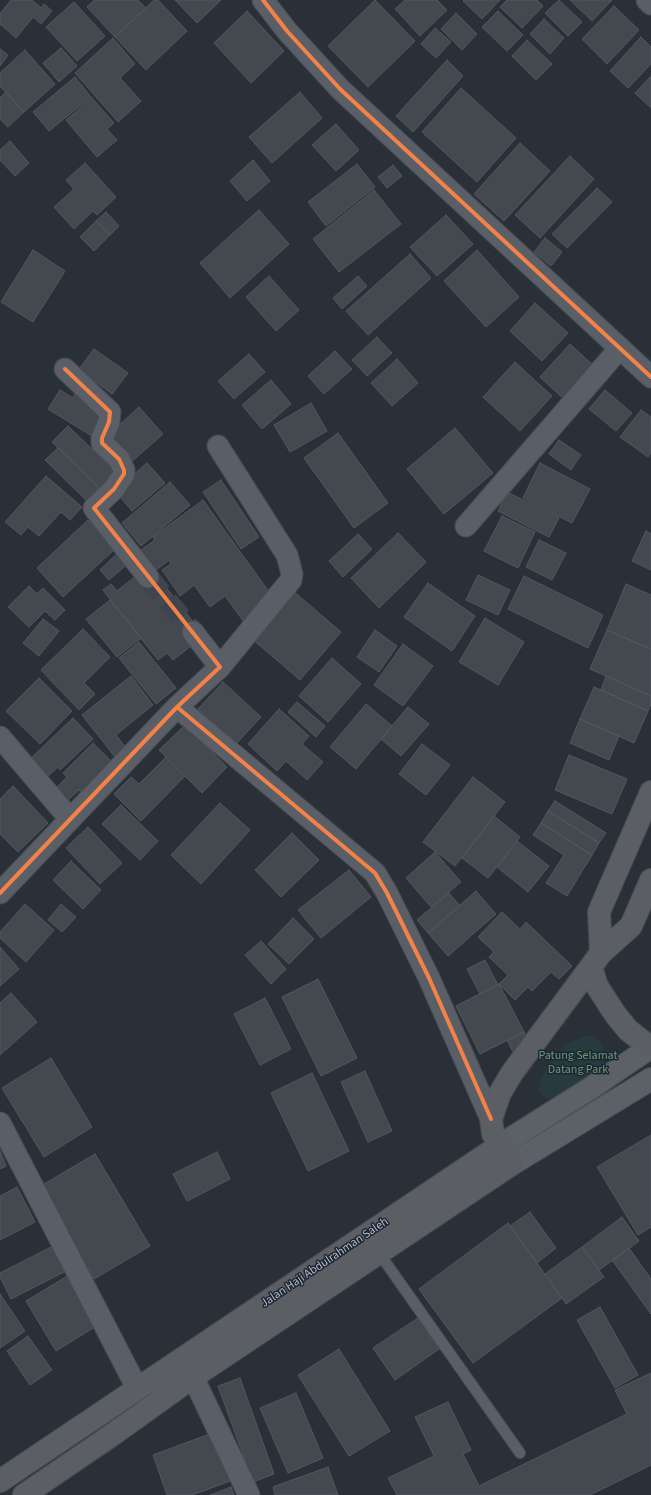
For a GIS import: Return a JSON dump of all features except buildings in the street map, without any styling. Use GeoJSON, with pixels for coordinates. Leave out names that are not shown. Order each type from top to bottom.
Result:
{"type":"FeatureCollection","features":[{"type":"Feature","properties":{"kind":"highway"},"geometry":{"type":"LineString","coordinates":[[651,792],[599,912],[596,960],[597,986],[614,1014],[628,1030],[651,1048]]}},
{"type":"Feature","properties":{"kind":"highway"},"geometry":{"type":"LineString","coordinates":[[512,1164],[499,1146],[493,1134],[491,1119],[500,1093],[512,1073],[596,960],[631,926],[651,880]]}},
{"type":"Feature","properties":{"kind":"highway","name":"Jalan Haji Abdulrahman Saleh"},"geometry":{"type":"LineString","coordinates":[[0,1481],[499,1146]]}},
{"type":"Feature","properties":{"kind":"highway","name":"Jalan Haji Abdulrahman Saleh"},"geometry":{"type":"LineString","coordinates":[[25,1495],[193,1377],[512,1164]]}},
{"type":"Feature","properties":{"kind":"main road","name":"Jalan Haji Abdulrahman Saleh"},"geometry":{"type":"LineString","coordinates":[[499,1146],[651,1048]]}},
{"type":"Feature","properties":{"kind":"main road","name":"Jalan Haji Abdulrahman Saleh"},"geometry":{"type":"LineString","coordinates":[[512,1164],[651,1079]]}},
{"type":"Feature","properties":{"kind":"street"},"geometry":{"type":"LineString","coordinates":[[263,0],[287,31],[340,89],[651,377]]}},
{"type":"Feature","properties":{"kind":"street"},"geometry":{"type":"LineString","coordinates":[[647,0],[651,4]]}},
{"type":"Feature","properties":{"kind":"street"},"geometry":{"type":"LineString","coordinates":[[466,526],[620,348]]}},
{"type":"Feature","properties":{"kind":"street"},"geometry":{"type":"LineString","coordinates":[[65,369],[110,412],[109,422],[102,438],[102,443],[119,459],[124,470],[124,474],[114,489],[94,508],[148,577]]}},
{"type":"Feature","properties":{"kind":"street"},"geometry":{"type":"LineString","coordinates":[[0,893],[177,707],[220,668],[291,580],[292,574],[286,555],[218,446]]}},
{"type":"Feature","properties":{"kind":"street"},"geometry":{"type":"LineString","coordinates":[[193,632],[220,668]]}},
{"type":"Feature","properties":{"kind":"street"},"geometry":{"type":"LineString","coordinates":[[177,707],[375,873],[387,893],[429,978],[491,1119]]}},
{"type":"Feature","properties":{"kind":"street"},"geometry":{"type":"LineString","coordinates":[[0,737],[70,819]]}},
{"type":"Feature","properties":{"kind":"street"},"geometry":{"type":"LineString","coordinates":[[0,1124],[137,1388]]}},
{"type":"Feature","properties":{"kind":"street"},"geometry":{"type":"LineString","coordinates":[[193,1377],[249,1495]]}},
{"type":"Feature","properties":{"kind":"lane"},"geometry":{"type":"LineString","coordinates":[[379,1253],[520,1454]]}},
{"type":"Feature","properties":{"kind":"green space","name":"Patung Selamat Datang Park"},"geometry":{"type":"Polygon","coordinates":[[[591,1035],[599,1041],[603,1048],[605,1065],[597,1076],[555,1098],[545,1098],[539,1091],[540,1081],[547,1067],[563,1046],[584,1036],[591,1035]]]}},
{"type":"Feature","properties":{"kind":"tunnel"},"geometry":{"type":"LineString","coordinates":[[148,577],[193,632]]}},
{"type":"Feature","properties":{"kind":"cycle path"},"geometry":{"type":"LineString","coordinates":[[263,0],[287,31],[340,89],[651,377]]}},
{"type":"Feature","properties":{"kind":"cycle path"},"geometry":{"type":"LineString","coordinates":[[0,893],[177,707],[220,667],[94,508],[114,489],[124,474],[124,470],[119,459],[102,443],[102,438],[109,422],[110,412],[65,369]]}},
{"type":"Feature","properties":{"kind":"cycle path"},"geometry":{"type":"LineString","coordinates":[[177,707],[375,873],[387,893],[429,978],[491,1119]]}}]}
